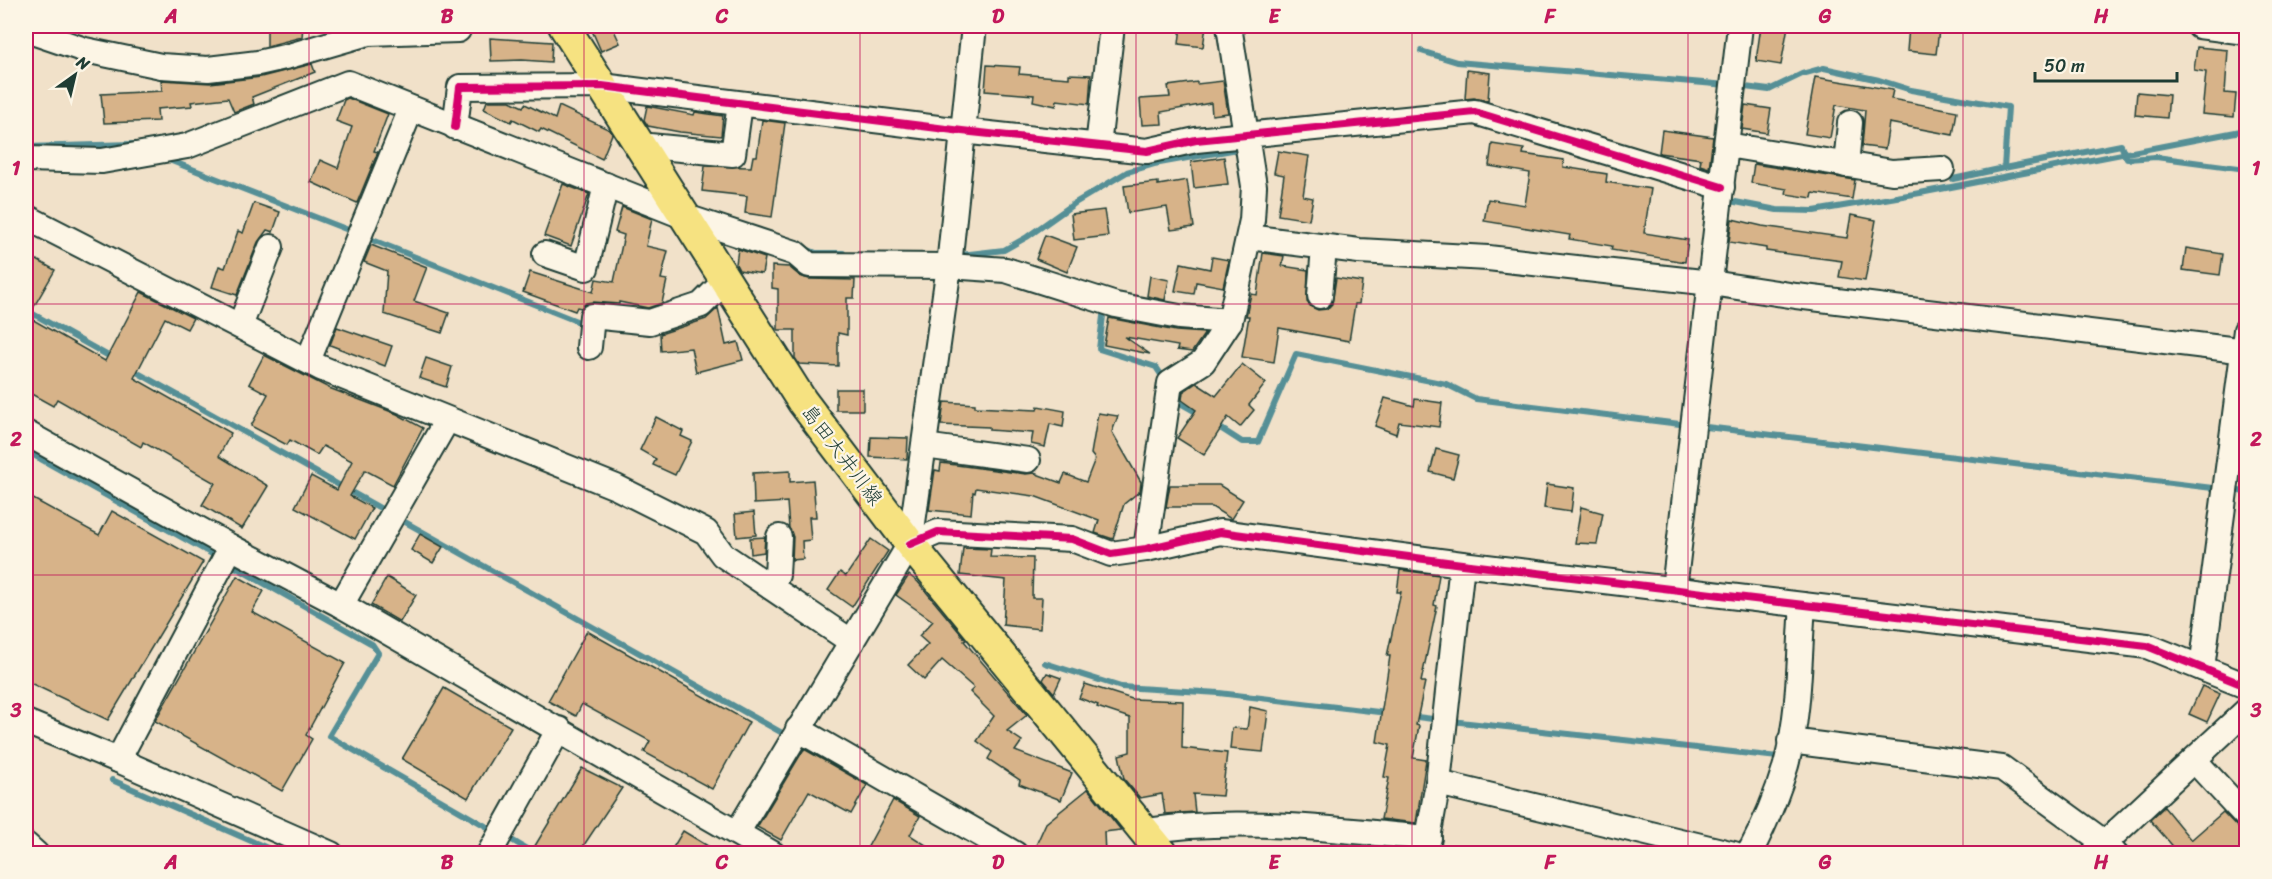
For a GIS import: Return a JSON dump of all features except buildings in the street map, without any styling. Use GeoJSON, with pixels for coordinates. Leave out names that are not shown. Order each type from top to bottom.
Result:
{"type":"FeatureCollection","features":[{"type":"Feature","properties":{"kind":"main road","name":"島田大井川線"},"geometry":{"type":"LineString","coordinates":[[564,26],[802,401],[910,544],[1154,842]]}},
{"type":"Feature","properties":{"kind":"street"},"geometry":{"type":"LineString","coordinates":[[26,30],[85,50],[160,66],[208,69],[258,63],[368,33],[458,30],[458,26]]}},
{"type":"Feature","properties":{"kind":"street"},"geometry":{"type":"LineString","coordinates":[[737,833],[910,544],[949,266],[974,26]]}},
{"type":"Feature","properties":{"kind":"street"},"geometry":{"type":"LineString","coordinates":[[1098,146],[1112,26]]}},
{"type":"Feature","properties":{"kind":"street"},"geometry":{"type":"LineString","coordinates":[[1146,549],[1170,383],[1203,362],[1230,321],[1249,237],[1254,186],[1228,26]]}},
{"type":"Feature","properties":{"kind":"street"},"geometry":{"type":"LineString","coordinates":[[1674,589],[1740,26]]}},
{"type":"Feature","properties":{"kind":"street"},"geometry":{"type":"LineString","coordinates":[[2199,26],[2247,32]]}},
{"type":"Feature","properties":{"kind":"street"},"geometry":{"type":"LineString","coordinates":[[26,159],[102,161],[187,147],[348,83],[683,216],[795,253],[809,265],[949,266],[1006,270],[1116,305],[1179,317],[1230,321]]}},
{"type":"Feature","properties":{"kind":"street"},"geometry":{"type":"LineString","coordinates":[[455,127],[460,87],[602,86],[962,131],[1148,151],[1196,140],[1475,112],[1722,186]]}},
{"type":"Feature","properties":{"kind":"street"},"geometry":{"type":"LineString","coordinates":[[639,145],[734,153],[740,104]]}},
{"type":"Feature","properties":{"kind":"street"},"geometry":{"type":"LineString","coordinates":[[308,361],[411,109]]}},
{"type":"Feature","properties":{"kind":"street"},"geometry":{"type":"LineString","coordinates":[[1846,165],[1850,123]]}},
{"type":"Feature","properties":{"kind":"street"},"geometry":{"type":"LineString","coordinates":[[1726,145],[1892,172],[1942,169]]}},
{"type":"Feature","properties":{"kind":"street"},"geometry":{"type":"LineString","coordinates":[[545,254],[586,268],[606,185]]}},
{"type":"Feature","properties":{"kind":"street"},"geometry":{"type":"LineString","coordinates":[[26,217],[308,361],[616,488],[706,532],[723,555],[852,642]]}},
{"type":"Feature","properties":{"kind":"street"},"geometry":{"type":"LineString","coordinates":[[1249,237],[1359,251],[1488,258],[1710,283],[1808,297],[2245,344],[2202,668]]}},
{"type":"Feature","properties":{"kind":"street"},"geometry":{"type":"LineString","coordinates":[[240,326],[271,247]]}},
{"type":"Feature","properties":{"kind":"street"},"geometry":{"type":"LineString","coordinates":[[1320,296],[1324,247]]}},
{"type":"Feature","properties":{"kind":"street"},"geometry":{"type":"LineString","coordinates":[[589,347],[592,316],[650,322],[701,305],[725,282]]}},
{"type":"Feature","properties":{"kind":"street"},"geometry":{"type":"LineString","coordinates":[[341,605],[447,420]]}},
{"type":"Feature","properties":{"kind":"street"},"geometry":{"type":"LineString","coordinates":[[26,433],[231,547],[341,605],[773,854]]}},
{"type":"Feature","properties":{"kind":"street"},"geometry":{"type":"LineString","coordinates":[[924,446],[1028,460]]}},
{"type":"Feature","properties":{"kind":"street"},"geometry":{"type":"LineString","coordinates":[[910,544],[938,532],[1072,539],[1111,554],[1146,549],[1220,532],[1462,564],[2147,646],[2247,686]]}},
{"type":"Feature","properties":{"kind":"street"},"geometry":{"type":"LineString","coordinates":[[771,587],[777,574],[779,537]]}},
{"type":"Feature","properties":{"kind":"street"},"geometry":{"type":"LineString","coordinates":[[118,760],[231,547]]}},
{"type":"Feature","properties":{"kind":"street"},"geometry":{"type":"LineString","coordinates":[[1154,842],[1174,827],[1261,824],[1427,846],[1438,783],[1462,564]]}},
{"type":"Feature","properties":{"kind":"street"},"geometry":{"type":"LineString","coordinates":[[1749,854],[1762,829],[1786,765],[1794,723],[1803,605]]}},
{"type":"Feature","properties":{"kind":"street"},"geometry":{"type":"LineString","coordinates":[[1791,741],[2002,768],[2104,850],[2194,760],[2247,711]]}},
{"type":"Feature","properties":{"kind":"street"},"geometry":{"type":"LineString","coordinates":[[26,722],[331,854]]}},
{"type":"Feature","properties":{"kind":"street"},"geometry":{"type":"LineString","coordinates":[[489,854],[559,729]]}},
{"type":"Feature","properties":{"kind":"street"},"geometry":{"type":"LineString","coordinates":[[798,729],[1015,854]]}},
{"type":"Feature","properties":{"kind":"street"},"geometry":{"type":"LineString","coordinates":[[2194,760],[2247,816]]}},
{"type":"Feature","properties":{"kind":"street"},"geometry":{"type":"LineString","coordinates":[[1438,783],[1734,854]]}},
{"type":"Feature","properties":{"kind":"street"},"geometry":{"type":"LineString","coordinates":[[26,845],[36,854]]}},
{"type":"Feature","properties":{"kind":"waterway"},"geometry":{"type":"LineString","coordinates":[[1421,51],[1457,62],[1727,85]]}},
{"type":"Feature","properties":{"kind":"waterway"},"geometry":{"type":"LineString","coordinates":[[1737,86],[1769,90],[1802,74],[1824,68],[1879,80],[1911,90],[2008,107],[2004,168],[1953,179]]}},
{"type":"Feature","properties":{"kind":"waterway"},"geometry":{"type":"LineString","coordinates":[[1725,200],[1777,210],[1814,211],[1920,193],[2246,130]]}},
{"type":"Feature","properties":{"kind":"waterway"},"geometry":{"type":"LineString","coordinates":[[26,147],[133,144]]}},
{"type":"Feature","properties":{"kind":"waterway"},"geometry":{"type":"LineString","coordinates":[[2004,168],[2121,145],[2127,159],[2156,157],[2246,169]]}},
{"type":"Feature","properties":{"kind":"waterway"},"geometry":{"type":"LineString","coordinates":[[961,255],[1004,250],[1127,172],[1154,164],[1243,148]]}},
{"type":"Feature","properties":{"kind":"waterway"},"geometry":{"type":"LineString","coordinates":[[169,160],[356,233]]}},
{"type":"Feature","properties":{"kind":"waterway"},"geometry":{"type":"LineString","coordinates":[[365,237],[584,324]]}},
{"type":"Feature","properties":{"kind":"waterway"},"geometry":{"type":"LineString","coordinates":[[806,249],[816,253],[843,253]]}},
{"type":"Feature","properties":{"kind":"waterway"},"geometry":{"type":"LineString","coordinates":[[1104,308],[1099,349],[1156,367],[1162,376],[1161,381]]}},
{"type":"Feature","properties":{"kind":"waterway"},"geometry":{"type":"LineString","coordinates":[[26,310],[114,359]]}},
{"type":"Feature","properties":{"kind":"waterway"},"geometry":{"type":"LineString","coordinates":[[1214,424],[1242,442],[1258,442],[1296,354],[1446,384],[1476,399],[1688,425]]}},
{"type":"Feature","properties":{"kind":"waterway"},"geometry":{"type":"LineString","coordinates":[[131,369],[389,513]]}},
{"type":"Feature","properties":{"kind":"waterway"},"geometry":{"type":"LineString","coordinates":[[1173,399],[1201,415]]}},
{"type":"Feature","properties":{"kind":"waterway"},"geometry":{"type":"LineString","coordinates":[[1698,426],[2221,489]]}},
{"type":"Feature","properties":{"kind":"waterway"},"geometry":{"type":"LineString","coordinates":[[26,451],[219,558]]}},
{"type":"Feature","properties":{"kind":"waterway"},"geometry":{"type":"LineString","coordinates":[[2231,490],[2246,492]]}},
{"type":"Feature","properties":{"kind":"waterway"},"geometry":{"type":"LineString","coordinates":[[398,518],[784,734]]}},
{"type":"Feature","properties":{"kind":"waterway"},"geometry":{"type":"LineString","coordinates":[[228,563],[372,644],[378,653],[329,736],[496,832]]}},
{"type":"Feature","properties":{"kind":"waterway"},"geometry":{"type":"LineString","coordinates":[[1045,663],[1121,687],[1219,693],[1387,713]]}},
{"type":"Feature","properties":{"kind":"waterway"},"geometry":{"type":"LineString","coordinates":[[1409,716],[1441,720]]}},
{"type":"Feature","properties":{"kind":"waterway"},"geometry":{"type":"LineString","coordinates":[[1451,721],[1778,757]]}},
{"type":"Feature","properties":{"kind":"waterway"},"geometry":{"type":"LineString","coordinates":[[112,780],[281,854]]}},
{"type":"Feature","properties":{"kind":"waterway"},"geometry":{"type":"LineString","coordinates":[[505,836],[535,854]]}},
{"type":"Feature","properties":{"kind":"waterway"},"geometry":{"type":"LineString","coordinates":[[2118,840],[2131,854]]}},
{"type":"Feature","properties":{"kind":"cycle path"},"geometry":{"type":"LineString","coordinates":[[455,127],[460,87],[602,86],[962,131],[1147,151],[1196,140],[1475,112],[1722,187]]}},
{"type":"Feature","properties":{"kind":"cycle path"},"geometry":{"type":"LineString","coordinates":[[910,544],[938,532],[1072,539],[1111,554],[1146,549],[1220,532],[1462,564],[2147,646],[2246,686]]}}]}
